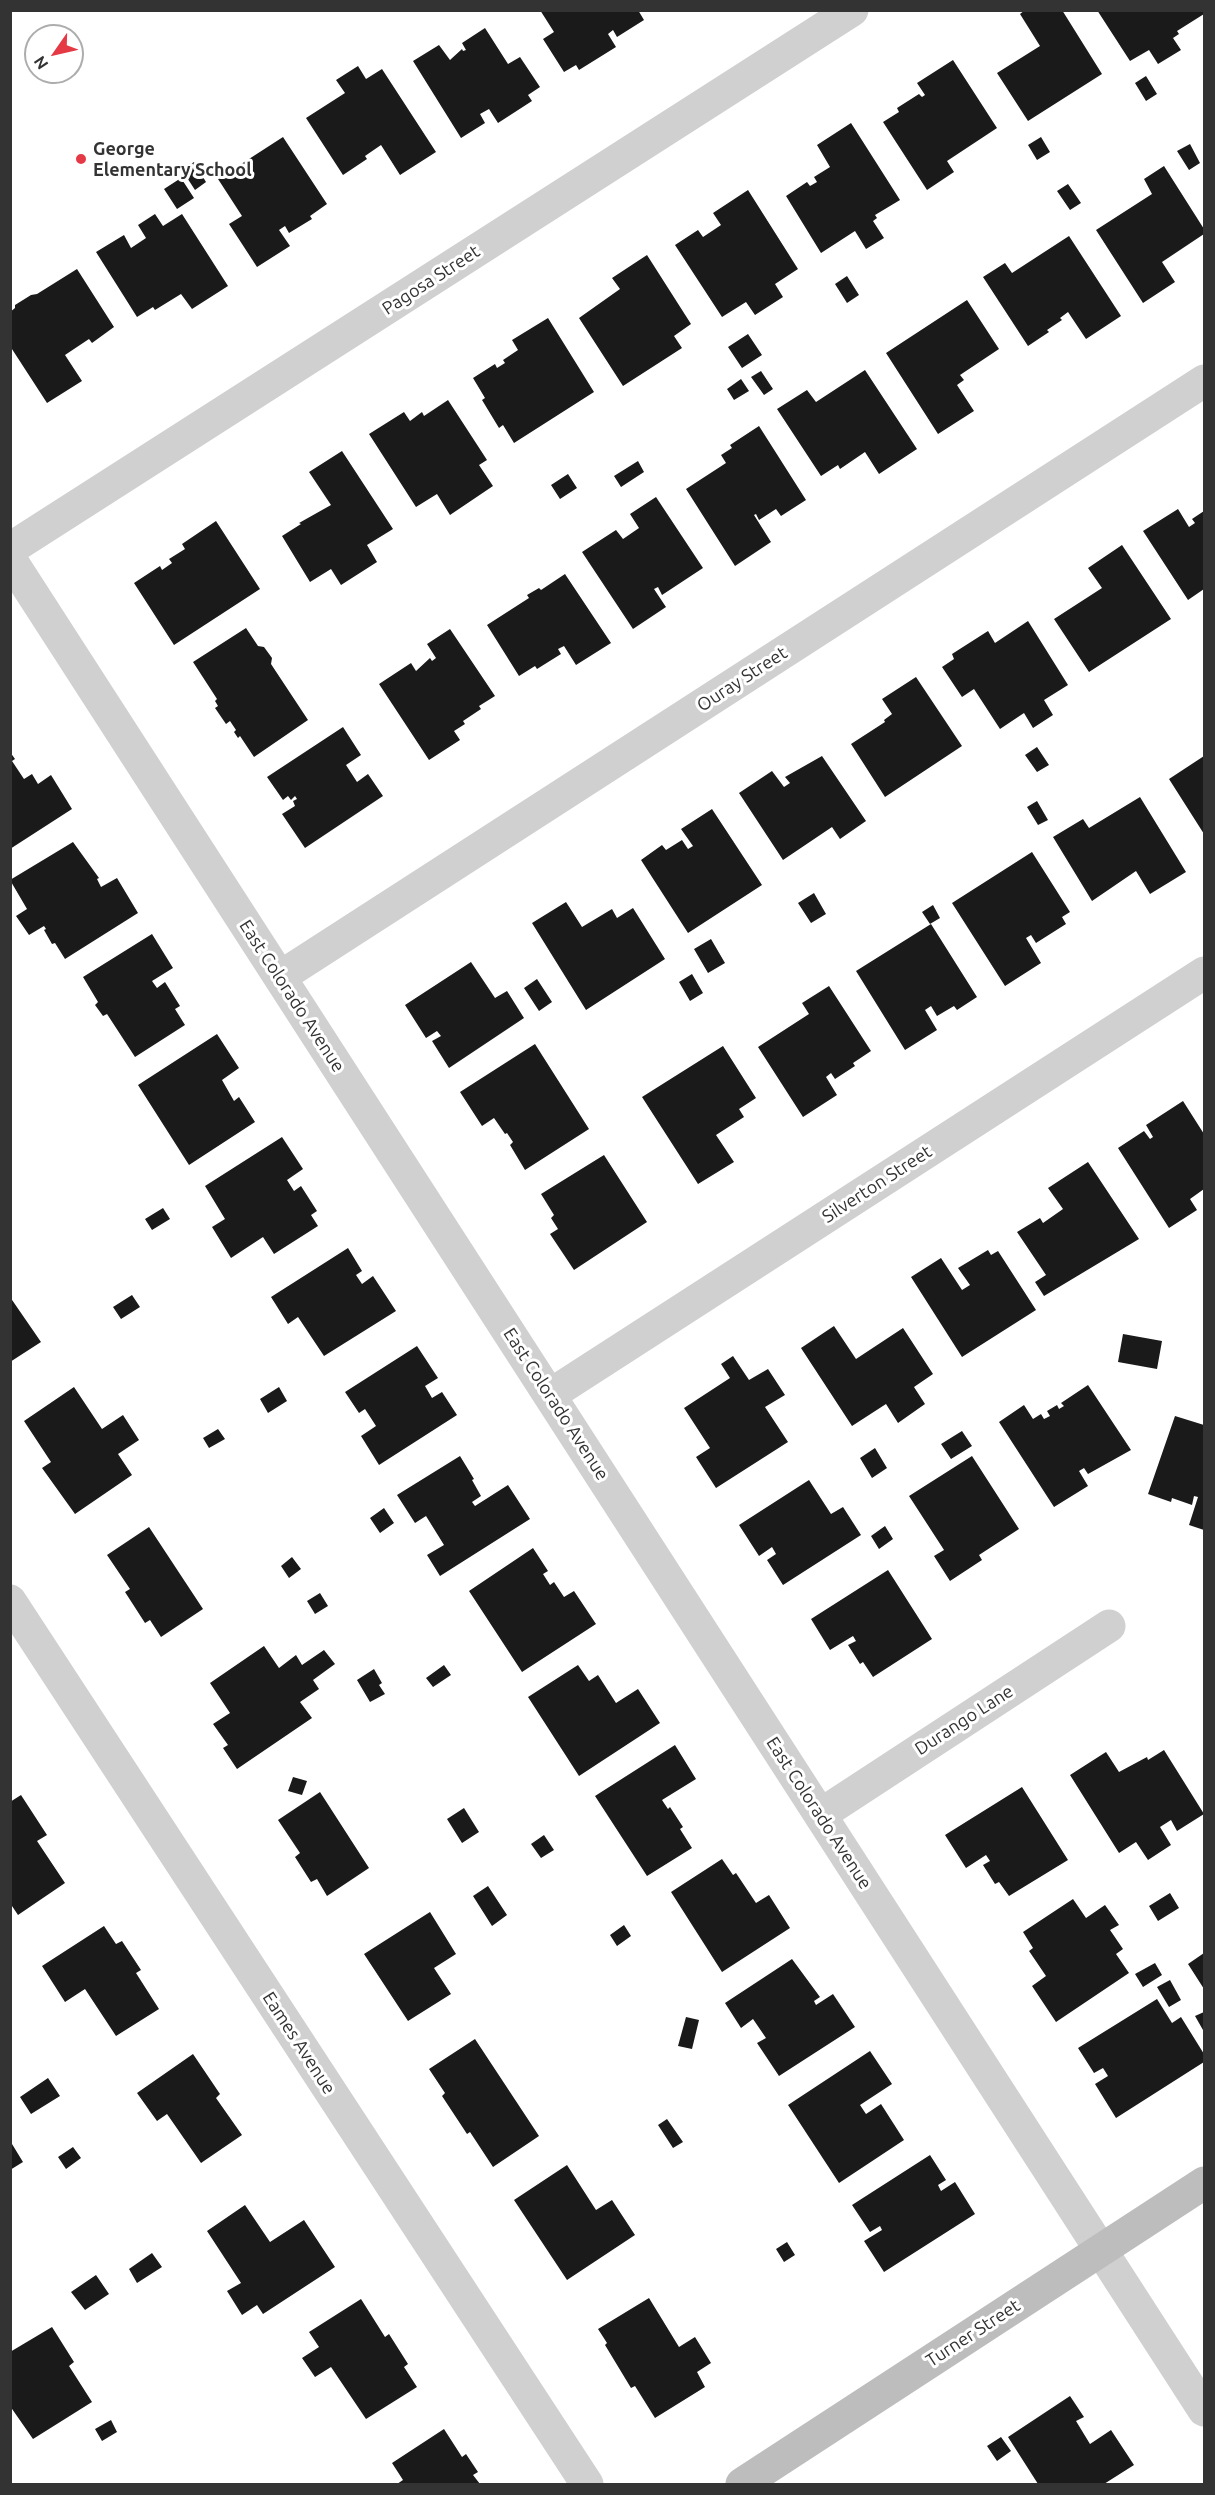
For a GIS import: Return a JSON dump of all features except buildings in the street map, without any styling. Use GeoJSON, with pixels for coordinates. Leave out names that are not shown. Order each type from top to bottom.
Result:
{"type":"FeatureCollection","features":[{"type":"Feature","properties":{"kind":"street","name":"Pagosa Street"},"geometry":{"type":"LineString","coordinates":[[10,549],[852,10]]}},
{"type":"Feature","properties":{"kind":"street","name":"Ouray Street"},"geometry":{"type":"LineString","coordinates":[[280,977],[1204,381]]}},
{"type":"Feature","properties":{"kind":"street","name":"East Colorado Avenue"},"geometry":{"type":"LineString","coordinates":[[10,559],[1204,2410]]}},
{"type":"Feature","properties":{"kind":"street","name":"Silverton Street"},"geometry":{"type":"LineString","coordinates":[[550,1395],[1204,973]]}},
{"type":"Feature","properties":{"kind":"street","name":"Eames Avenue"},"geometry":{"type":"LineString","coordinates":[[10,1601],[587,2484]]}},
{"type":"Feature","properties":{"kind":"street","name":"Durango Lane"},"geometry":{"type":"LineString","coordinates":[[820,1815],[1109,1626]]}},
{"type":"Feature","properties":{"kind":"street","name":"Turner Street"},"geometry":{"type":"LineString","coordinates":[[742,2484],[1204,2183]]}},
{"type":"Feature","properties":{"kind":"place","name":"George Elementary School"},"geometry":{"type":"Point","coordinates":[81,159]}}]}
